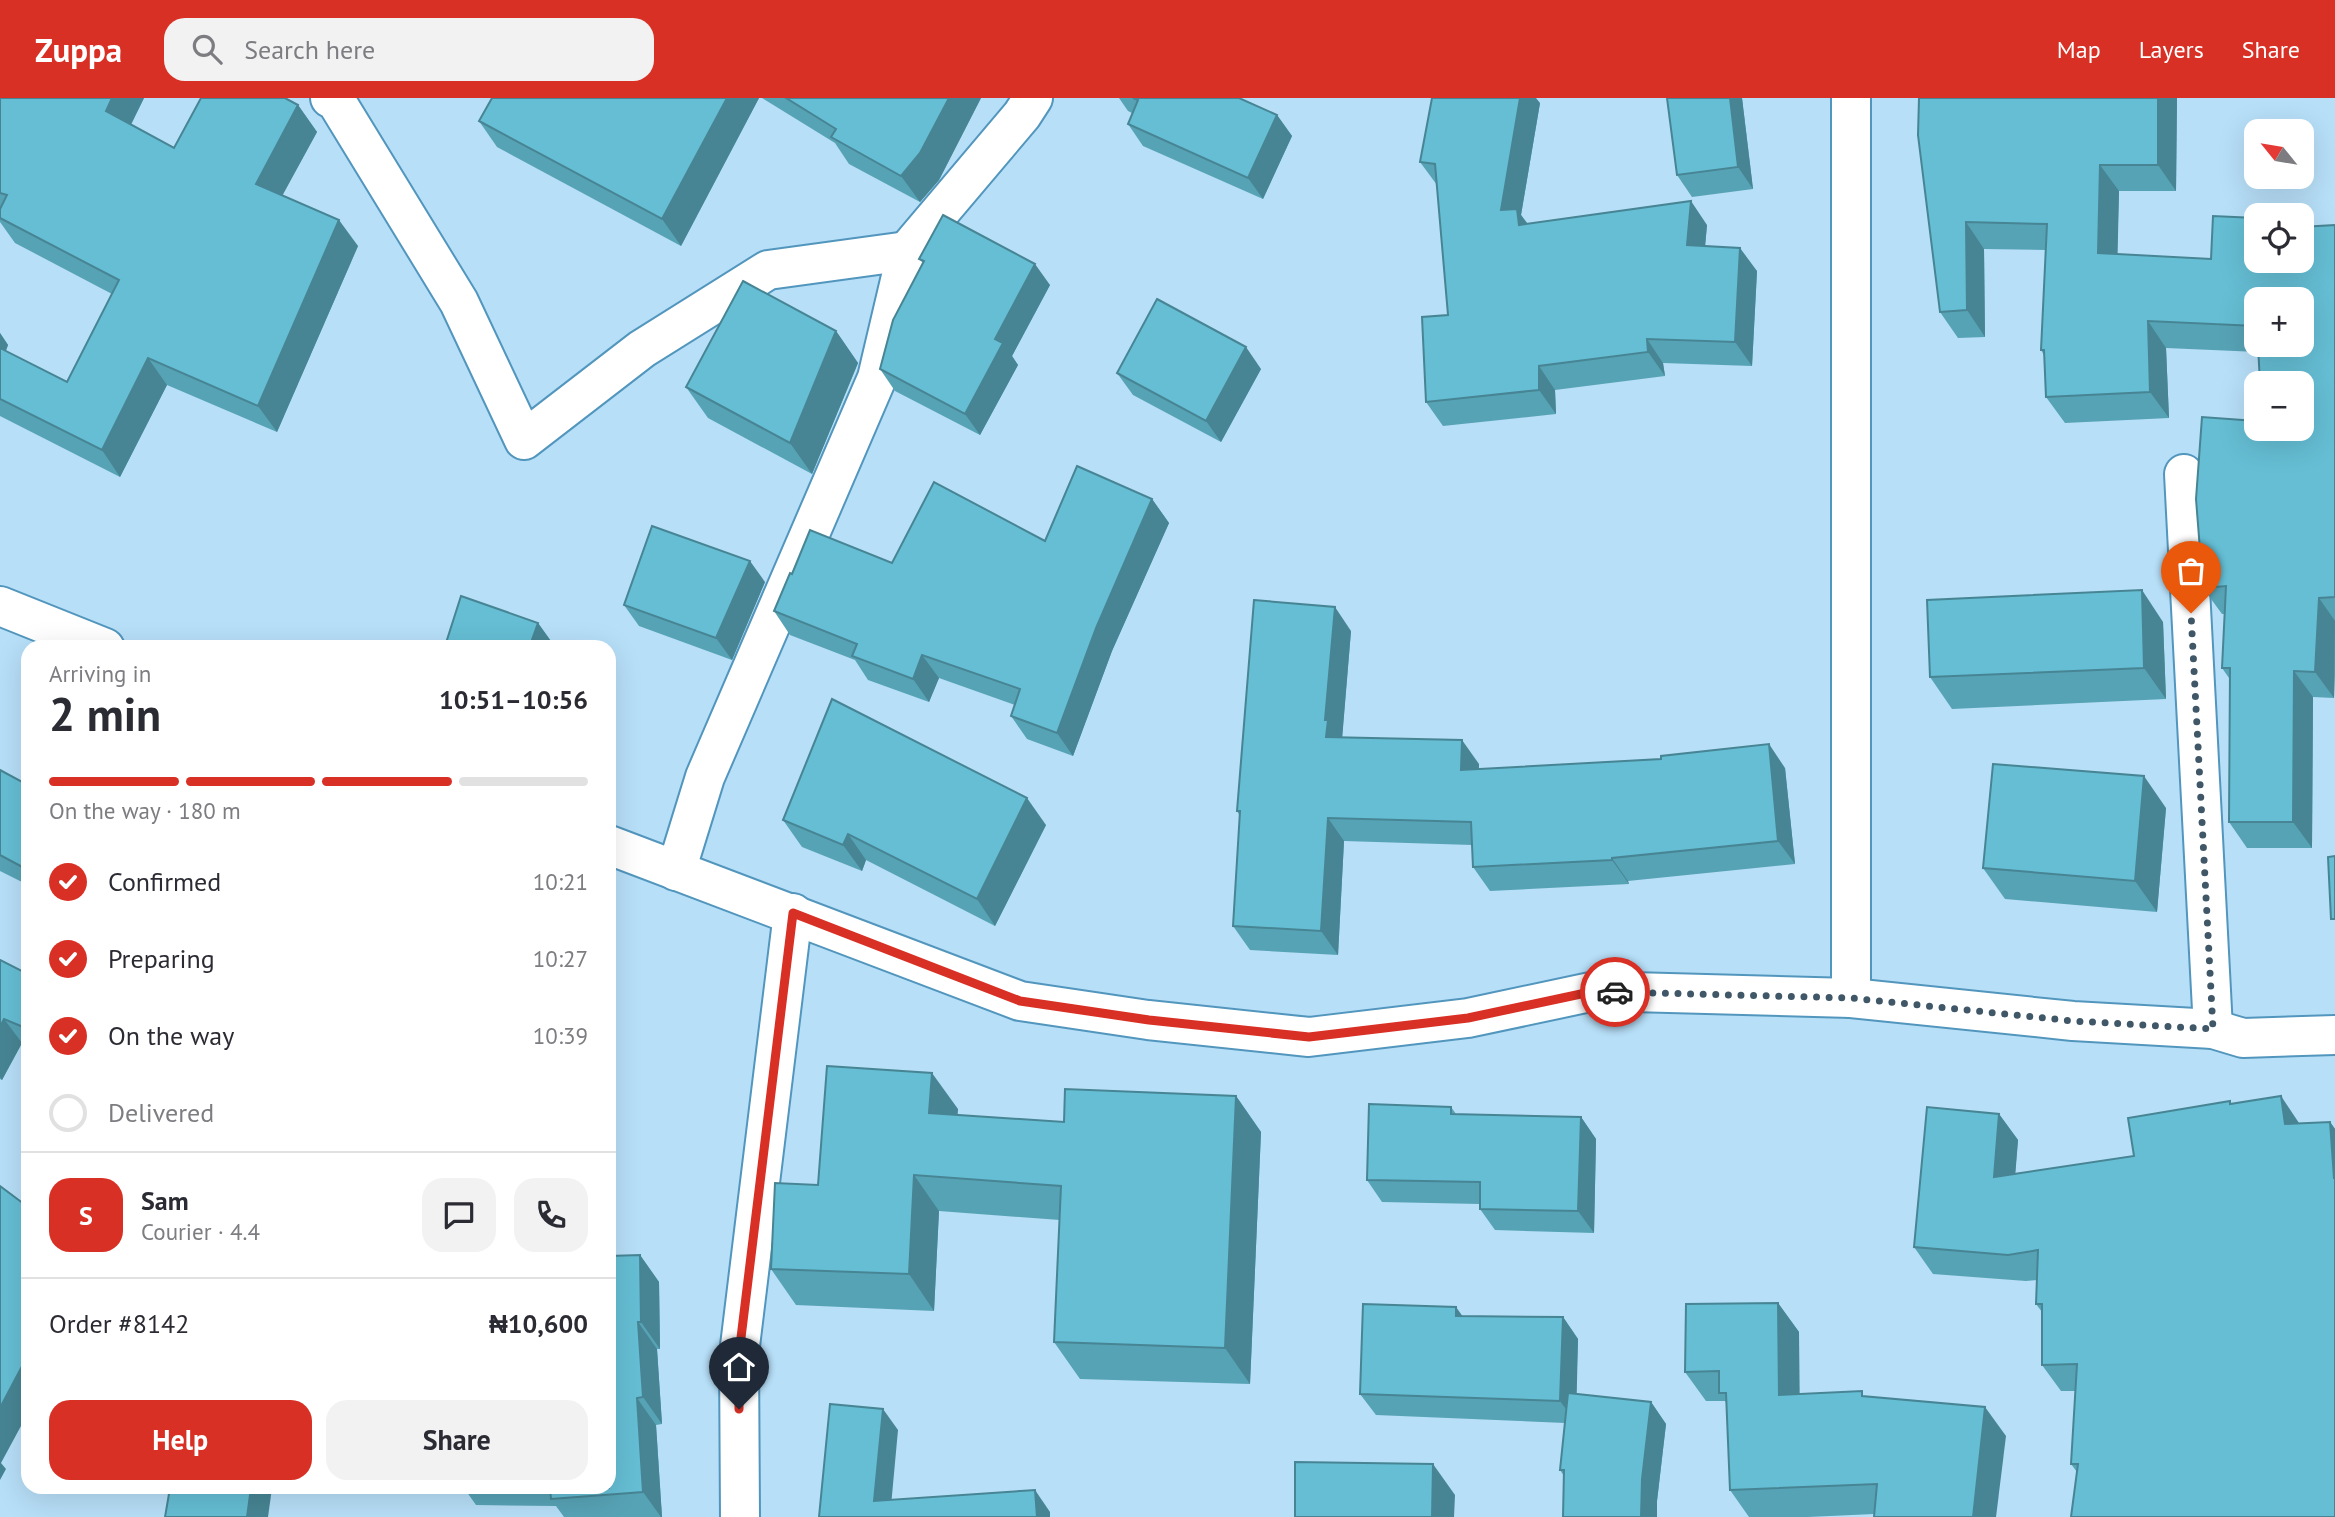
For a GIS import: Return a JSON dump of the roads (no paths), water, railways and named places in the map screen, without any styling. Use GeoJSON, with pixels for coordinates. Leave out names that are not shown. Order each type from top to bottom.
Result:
{"type":"FeatureCollection","features":[{"type":"Feature","properties":{"kind":"street"},"geometry":{"type":"LineString","coordinates":[[330,98],[336,101],[459,302],[524,440],[642,349],[768,271],[907,251]]}},
{"type":"Feature","properties":{"kind":"street"},"geometry":{"type":"LineString","coordinates":[[676,871],[705,777],[877,378],[907,251],[1022,116],[1033,98]]}},
{"type":"Feature","properties":{"kind":"street"},"geometry":{"type":"LineString","coordinates":[[1851,98],[1851,998]]}},
{"type":"Feature","properties":{"kind":"street"},"geometry":{"type":"LineString","coordinates":[[2184,474],[2213,1029]]}},
{"type":"Feature","properties":{"kind":"street"},"geometry":{"type":"LineString","coordinates":[[0,606],[85,640]]}},
{"type":"Feature","properties":{"kind":"street"},"geometry":{"type":"LineString","coordinates":[[616,848],[1020,1001],[1149,1020],[1309,1037],[1468,1018],[1595,991],[1851,998],[2073,1021],[2213,1029],[2243,1038],[2335,1035]]}},
{"type":"Feature","properties":{"kind":"street"},"geometry":{"type":"LineString","coordinates":[[740,1517],[739,1354],[793,913]]}}]}
